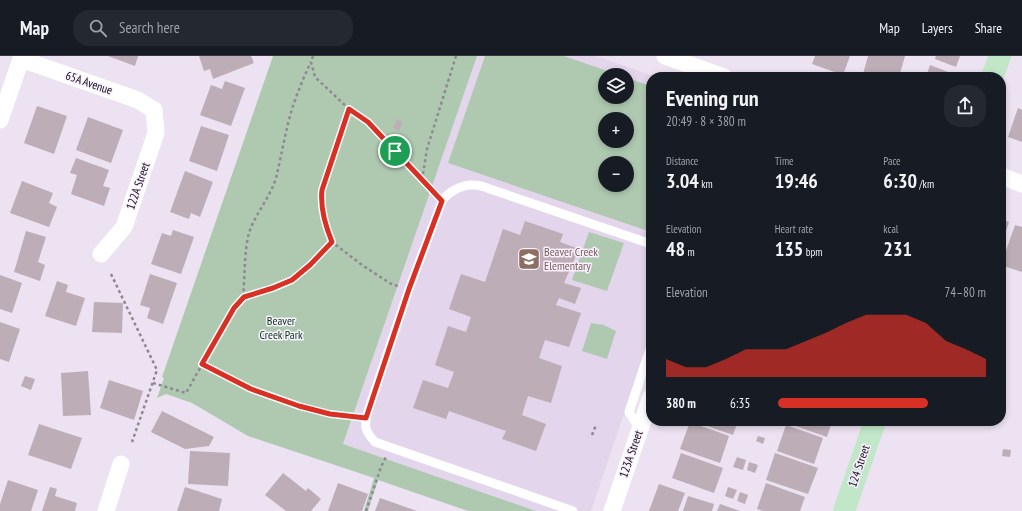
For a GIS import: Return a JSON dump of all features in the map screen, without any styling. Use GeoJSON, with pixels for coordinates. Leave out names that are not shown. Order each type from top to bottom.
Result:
{"type":"FeatureCollection","features":[{"type":"Feature","properties":{"kind":"street"},"geometry":{"type":"LineString","coordinates":[[665,56],[710,72]]}},
{"type":"Feature","properties":{"kind":"street"},"geometry":{"type":"LineString","coordinates":[[994,72],[1000,56]]}},
{"type":"Feature","properties":{"kind":"street"},"geometry":{"type":"LineString","coordinates":[[0,120],[22,58]]}},
{"type":"Feature","properties":{"kind":"street","name":"65A Avenue"},"geometry":{"type":"LineString","coordinates":[[22,58],[138,100],[154,110]]}},
{"type":"Feature","properties":{"kind":"street","name":"122A Street"},"geometry":{"type":"LineString","coordinates":[[101,254],[124,227],[156,133],[154,110]]}},
{"type":"Feature","properties":{"kind":"street"},"geometry":{"type":"LineString","coordinates":[[1006,178],[1022,184]]}},
{"type":"Feature","properties":{"kind":"street","name":"123A Street"},"geometry":{"type":"LineString","coordinates":[[612,511],[646,412]]}},
{"type":"Feature","properties":{"kind":"street","name":"124 Street"},"geometry":{"type":"LineString","coordinates":[[844,511],[873,426]]}},
{"type":"Feature","properties":{"kind":"street"},"geometry":{"type":"LineString","coordinates":[[106,511],[121,464]]}},
{"type":"Feature","properties":{"kind":"lane"},"geometry":{"type":"LineString","coordinates":[[573,511],[375,442],[368,434],[364,423],[409,289],[442,201],[447,194],[458,188],[473,185],[490,189],[646,242]]}},
{"type":"Feature","properties":{"kind":"lane"},"geometry":{"type":"LineString","coordinates":[[640,430],[629,412],[646,361]]}},
{"type":"Feature","properties":{"kind":"path"},"geometry":{"type":"LineString","coordinates":[[244,297],[249,233],[274,183],[282,158],[287,127],[299,86],[313,56]]}},
{"type":"Feature","properties":{"kind":"path"},"geometry":{"type":"LineString","coordinates":[[422,180],[427,149],[456,56]]}},
{"type":"Feature","properties":{"kind":"path"},"geometry":{"type":"LineString","coordinates":[[311,62],[316,77],[349,109],[368,122],[442,201]]}},
{"type":"Feature","properties":{"kind":"path"},"geometry":{"type":"LineString","coordinates":[[349,109],[322,190],[321,200],[325,227],[332,242],[362,265],[387,281],[409,289]]}},
{"type":"Feature","properties":{"kind":"path"},"geometry":{"type":"LineString","coordinates":[[153,383],[186,393],[234,308],[244,297],[292,280],[310,265],[332,242]]}},
{"type":"Feature","properties":{"kind":"path"},"geometry":{"type":"LineString","coordinates":[[111,274],[157,370],[132,442]]}},
{"type":"Feature","properties":{"kind":"path"},"geometry":{"type":"LineString","coordinates":[[202,364],[251,389],[299,406],[330,414],[366,418]]}},
{"type":"Feature","properties":{"kind":"path"},"geometry":{"type":"LineString","coordinates":[[592,435],[596,425]]}},
{"type":"Feature","properties":{"kind":"path"},"geometry":{"type":"LineString","coordinates":[[366,511],[381,467],[391,447]]}},
{"type":"Feature","properties":{"kind":"shaded area","name":"Beaver Creek Elementary"},"geometry":{"type":"Polygon","coordinates":[[[477,56],[596,56],[630,68],[598,68],[598,104],[634,104],[634,69],[646,74],[646,349],[591,511],[536,511],[343,444],[477,56]]]}},
{"type":"Feature","properties":{"kind":"green space","name":"Beaver Creek Park"},"geometry":{"type":"Polygon","coordinates":[[[273,56],[477,56],[343,444],[536,511],[468,511],[378,480],[368,511],[364,511],[374,478],[248,436],[192,403],[166,394],[157,398],[164,378],[162,377],[273,56]]]}},
{"type":"Feature","properties":{"kind":"green space"},"geometry":{"type":"Polygon","coordinates":[[[485,56],[564,56],[599,68],[598,104],[634,104],[634,80],[646,84],[646,230],[448,163],[485,56]]]}},
{"type":"Feature","properties":{"kind":"green space"},"geometry":{"type":"Polygon","coordinates":[[[589,232],[624,243],[607,291],[572,280],[589,232]]]}},
{"type":"Feature","properties":{"kind":"green space"},"geometry":{"type":"Polygon","coordinates":[[[591,323],[604,325],[616,331],[607,359],[582,351],[591,323]]]}},
{"type":"Feature","properties":{"kind":"building"},"geometry":{"type":"Polygon","coordinates":[[[108,56],[138,56],[135,66],[108,56]]]}},
{"type":"Feature","properties":{"kind":"building"},"geometry":{"type":"Polygon","coordinates":[[[199,56],[251,56],[254,63],[213,79],[210,69],[204,71],[199,56]]]}},
{"type":"Feature","properties":{"kind":"building"},"geometry":{"type":"Polygon","coordinates":[[[815,56],[850,56],[844,72],[835,72],[812,64],[815,56]]]}},
{"type":"Feature","properties":{"kind":"building"},"geometry":{"type":"Polygon","coordinates":[[[868,56],[905,56],[900,72],[864,72],[868,56]]]}},
{"type":"Feature","properties":{"kind":"building"},"geometry":{"type":"Polygon","coordinates":[[[936,56],[960,56],[956,67],[935,59],[936,56]]]}},
{"type":"Feature","properties":{"kind":"building"},"geometry":{"type":"Polygon","coordinates":[[[930,65],[948,72],[928,72],[930,65]]]}},
{"type":"Feature","properties":{"kind":"building"},"geometry":{"type":"Polygon","coordinates":[[[225,81],[245,88],[231,126],[200,115],[211,85],[222,89],[225,81]]]}},
{"type":"Feature","properties":{"kind":"building"},"geometry":{"type":"Polygon","coordinates":[[[37,106],[67,116],[54,154],[24,143],[37,106]]]}},
{"type":"Feature","properties":{"kind":"building"},"geometry":{"type":"Polygon","coordinates":[[[1018,108],[1022,110],[1022,142],[1008,137],[1018,108]]]}},
{"type":"Feature","properties":{"kind":"building"},"geometry":{"type":"Polygon","coordinates":[[[88,117],[123,130],[111,163],[76,150],[88,117]]]}},
{"type":"Feature","properties":{"kind":"building"},"geometry":{"type":"Polygon","coordinates":[[[397,119],[403,122],[399,131],[393,128],[397,119]]]}},
{"type":"Feature","properties":{"kind":"building"},"geometry":{"type":"Polygon","coordinates":[[[201,126],[229,135],[217,171],[189,161],[201,126]]]}},
{"type":"Feature","properties":{"kind":"building"},"geometry":{"type":"Polygon","coordinates":[[[76,158],[109,170],[103,186],[110,188],[104,206],[71,194],[77,175],[70,173],[76,158]]]}},
{"type":"Feature","properties":{"kind":"building"},"geometry":{"type":"Polygon","coordinates":[[[185,171],[213,182],[200,217],[191,213],[189,219],[170,212],[185,171]]]}},
{"type":"Feature","properties":{"kind":"building"},"geometry":{"type":"Polygon","coordinates":[[[22,181],[53,193],[49,203],[57,207],[49,227],[10,213],[22,181]]]}},
{"type":"Feature","properties":{"kind":"building"},"geometry":{"type":"Polygon","coordinates":[[[525,221],[563,234],[560,242],[579,249],[564,283],[581,288],[575,304],[559,298],[556,305],[581,313],[569,347],[545,340],[539,358],[562,366],[551,403],[528,396],[522,415],[546,424],[536,451],[502,439],[506,431],[449,411],[446,419],[413,408],[423,380],[448,388],[454,372],[435,365],[448,326],[466,332],[471,317],[449,309],[461,274],[485,282],[503,229],[520,235],[525,221]]]}},
{"type":"Feature","properties":{"kind":"building"},"geometry":{"type":"Polygon","coordinates":[[[1006,221],[1009,222],[1006,231],[1006,221]]]}},
{"type":"Feature","properties":{"kind":"building"},"geometry":{"type":"Polygon","coordinates":[[[1015,225],[1022,227],[1022,272],[1006,267],[1006,251],[1015,225]]]}},
{"type":"Feature","properties":{"kind":"building"},"geometry":{"type":"Polygon","coordinates":[[[173,230],[194,237],[181,274],[151,264],[162,233],[171,236],[173,230]]]}},
{"type":"Feature","properties":{"kind":"building"},"geometry":{"type":"Polygon","coordinates":[[[26,231],[46,237],[38,262],[45,265],[40,281],[14,272],[26,231]]]}},
{"type":"Feature","properties":{"kind":"building"},"geometry":{"type":"Polygon","coordinates":[[[150,274],[177,283],[163,324],[147,318],[150,308],[140,305],[150,274]]]}},
{"type":"Feature","properties":{"kind":"building"},"geometry":{"type":"Polygon","coordinates":[[[0,275],[22,283],[12,313],[0,309],[0,275]]]}},
{"type":"Feature","properties":{"kind":"building"},"geometry":{"type":"Polygon","coordinates":[[[57,281],[68,285],[66,292],[85,298],[76,326],[45,316],[57,281]]]}},
{"type":"Feature","properties":{"kind":"building"},"geometry":{"type":"Polygon","coordinates":[[[94,302],[123,303],[122,333],[92,332],[94,302]]]}},
{"type":"Feature","properties":{"kind":"building"},"geometry":{"type":"Polygon","coordinates":[[[0,322],[20,329],[9,362],[0,359],[0,322]]]}},
{"type":"Feature","properties":{"kind":"building"},"geometry":{"type":"Polygon","coordinates":[[[88,371],[91,415],[63,416],[61,373],[88,371]]]}},
{"type":"Feature","properties":{"kind":"building"},"geometry":{"type":"Polygon","coordinates":[[[25,376],[35,379],[31,390],[21,386],[25,376]]]}},
{"type":"Feature","properties":{"kind":"building"},"geometry":{"type":"Polygon","coordinates":[[[109,380],[143,391],[134,420],[100,408],[109,380]]]}},
{"type":"Feature","properties":{"kind":"building"},"geometry":{"type":"Polygon","coordinates":[[[162,411],[214,437],[209,446],[185,449],[151,432],[162,411]]]}},
{"type":"Feature","properties":{"kind":"building"},"geometry":{"type":"Polygon","coordinates":[[[39,424],[82,438],[71,469],[28,455],[39,424]]]}},
{"type":"Feature","properties":{"kind":"building"},"geometry":{"type":"Polygon","coordinates":[[[689,426],[701,426],[729,436],[720,463],[680,449],[689,426]]]}},
{"type":"Feature","properties":{"kind":"building"},"geometry":{"type":"Polygon","coordinates":[[[707,426],[736,426],[733,435],[707,426]]]}},
{"type":"Feature","properties":{"kind":"building"},"geometry":{"type":"Polygon","coordinates":[[[786,426],[823,438],[814,464],[777,451],[786,426]]]}},
{"type":"Feature","properties":{"kind":"building"},"geometry":{"type":"Polygon","coordinates":[[[796,426],[830,426],[827,437],[796,426]]]}},
{"type":"Feature","properties":{"kind":"building"},"geometry":{"type":"Polygon","coordinates":[[[758,436],[765,438],[763,444],[756,441],[758,436]]]}},
{"type":"Feature","properties":{"kind":"building"},"geometry":{"type":"Polygon","coordinates":[[[1003,449],[1011,450],[1010,457],[1002,456],[1003,449]]]}},
{"type":"Feature","properties":{"kind":"building"},"geometry":{"type":"Polygon","coordinates":[[[190,451],[230,453],[228,486],[188,484],[190,451]]]}},
{"type":"Feature","properties":{"kind":"building"},"geometry":{"type":"Polygon","coordinates":[[[681,453],[723,468],[714,493],[672,478],[681,453]]]}},
{"type":"Feature","properties":{"kind":"building"},"geometry":{"type":"Polygon","coordinates":[[[775,453],[818,468],[808,494],[766,480],[775,453]]]}},
{"type":"Feature","properties":{"kind":"building"},"geometry":{"type":"Polygon","coordinates":[[[737,457],[746,460],[743,470],[733,467],[737,457]]]}},
{"type":"Feature","properties":{"kind":"building"},"geometry":{"type":"Polygon","coordinates":[[[749,462],[758,465],[755,473],[747,470],[749,462]]]}},
{"type":"Feature","properties":{"kind":"building"},"geometry":{"type":"Polygon","coordinates":[[[283,473],[306,491],[308,488],[321,499],[311,511],[286,511],[265,495],[283,473]]]}},
{"type":"Feature","properties":{"kind":"building"},"geometry":{"type":"Polygon","coordinates":[[[8,480],[38,490],[31,511],[0,511],[0,504],[8,480]]]}},
{"type":"Feature","properties":{"kind":"building"},"geometry":{"type":"Polygon","coordinates":[[[338,483],[368,494],[362,511],[328,511],[338,483]]]}},
{"type":"Feature","properties":{"kind":"building"},"geometry":{"type":"Polygon","coordinates":[[[766,483],[805,497],[800,511],[763,511],[757,509],[766,483]]]}},
{"type":"Feature","properties":{"kind":"building"},"geometry":{"type":"Polygon","coordinates":[[[659,484],[685,493],[678,511],[649,511],[659,484]]]}},
{"type":"Feature","properties":{"kind":"building"},"geometry":{"type":"Polygon","coordinates":[[[50,487],[57,489],[55,496],[77,503],[75,511],[42,511],[50,487]]]}},
{"type":"Feature","properties":{"kind":"building"},"geometry":{"type":"Polygon","coordinates":[[[185,487],[222,499],[219,511],[177,511],[185,487]]]}},
{"type":"Feature","properties":{"kind":"building"},"geometry":{"type":"Polygon","coordinates":[[[728,487],[737,490],[733,499],[725,496],[728,487]]]}},
{"type":"Feature","properties":{"kind":"building"},"geometry":{"type":"Polygon","coordinates":[[[740,492],[748,495],[745,504],[737,501],[740,492]]]}},
{"type":"Feature","properties":{"kind":"building"},"geometry":{"type":"Polygon","coordinates":[[[688,496],[714,504],[712,511],[683,511],[688,496]]]}},
{"type":"Feature","properties":{"kind":"building"},"geometry":{"type":"Polygon","coordinates":[[[380,498],[417,511],[375,511],[380,498]]]}},
{"type":"Feature","properties":{"kind":"building"},"geometry":{"type":"Polygon","coordinates":[[[720,504],[740,511],[717,511],[720,504]]]}},
{"type":"Feature","properties":{"kind":"place","name":"Beaver Creek Elementary"},"geometry":{"type":"Point","coordinates":[529,259]}},
{"type":"Feature","properties":{"kind":"route"},"geometry":{"type":"LineString","coordinates":[[349,109],[368,122],[395,151],[442,201],[409,289],[366,418],[330,414],[299,406],[251,389],[202,364],[234,308],[244,297],[292,280],[310,265],[332,242],[325,227],[321,200],[322,190],[349,109]]}}]}
